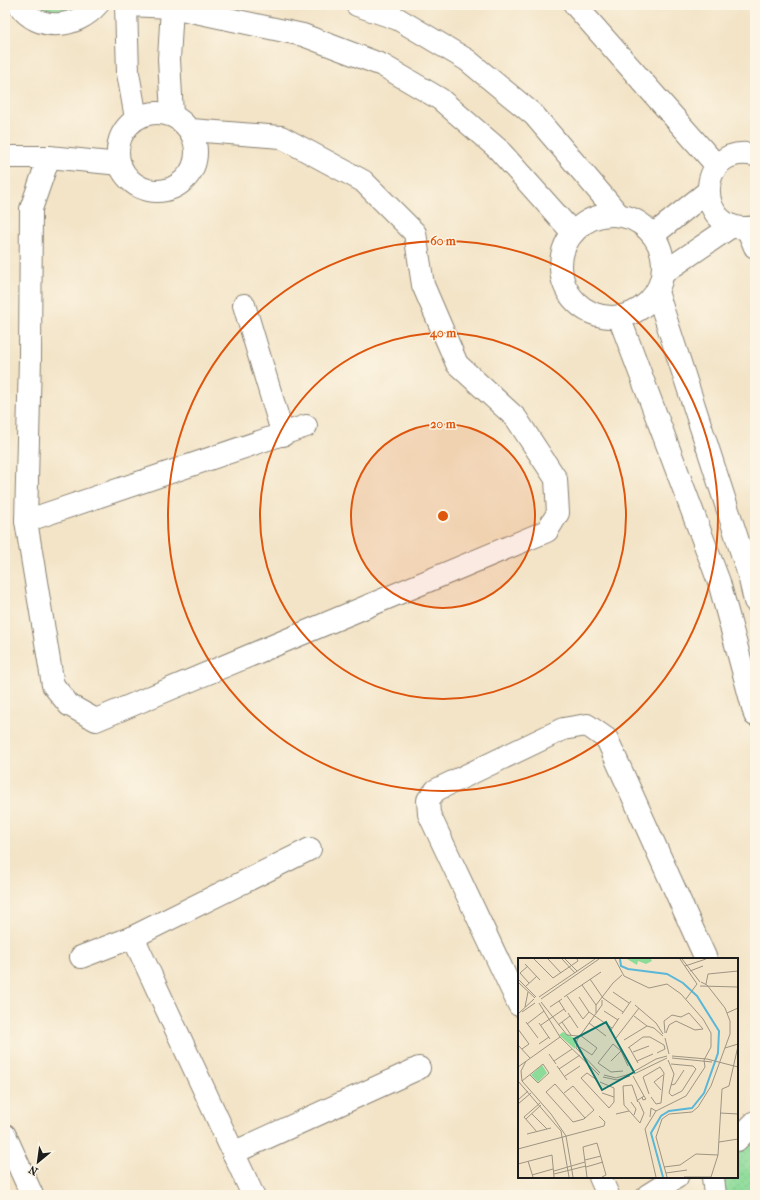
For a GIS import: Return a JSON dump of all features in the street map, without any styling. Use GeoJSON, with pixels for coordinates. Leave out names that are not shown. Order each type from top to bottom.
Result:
{"type":"FeatureCollection","features":[{"type":"Feature","properties":{"kind":"street"},"geometry":{"type":"LineString","coordinates":[[20,5],[34,18],[48,24],[63,25],[78,21],[90,13],[97,5]]}},
{"type":"Feature","properties":{"kind":"street"},"geometry":{"type":"LineString","coordinates":[[136,118],[128,73],[127,5],[172,7],[303,34],[382,65],[440,99],[498,149],[573,233]]}},
{"type":"Feature","properties":{"kind":"street"},"geometry":{"type":"LineString","coordinates":[[357,5],[398,19],[467,60],[534,115],[619,215]]}},
{"type":"Feature","properties":{"kind":"street"},"geometry":{"type":"LineString","coordinates":[[575,5],[717,166]]}},
{"type":"Feature","properties":{"kind":"street"},"geometry":{"type":"LineString","coordinates":[[172,7],[169,59],[172,115]]}},
{"type":"Feature","properties":{"kind":"street"},"geometry":{"type":"LineString","coordinates":[[154,112],[172,115],[183,121],[191,130],[196,143],[197,156],[194,169],[186,180],[175,187],[162,191],[148,190],[136,185],[126,176],[120,164],[117,151],[120,138],[126,127],[136,118],[154,112]]}},
{"type":"Feature","properties":{"kind":"street"},"geometry":{"type":"LineString","coordinates":[[49,157],[31,209],[30,358],[26,521],[53,685],[69,705],[96,720],[547,531],[558,513],[556,479],[516,418],[457,364],[423,285],[416,233],[364,181],[281,137],[191,130]]}},
{"type":"Feature","properties":{"kind":"street"},"geometry":{"type":"LineString","coordinates":[[747,232],[720,218],[711,206],[707,192],[710,178],[717,166],[728,157],[741,153],[755,155]]}},
{"type":"Feature","properties":{"kind":"street"},"geometry":{"type":"LineString","coordinates":[[5,157],[49,157],[120,164]]}},
{"type":"Feature","properties":{"kind":"street"},"geometry":{"type":"LineString","coordinates":[[653,235],[707,192]]}},
{"type":"Feature","properties":{"kind":"street"},"geometry":{"type":"LineString","coordinates":[[747,232],[660,283],[647,304],[634,313],[619,317],[601,316],[585,309],[572,298],[563,282],[561,265],[564,248],[573,233],[594,218],[619,215],[638,222],[653,235],[662,253],[660,283],[749,574],[755,601]]}},
{"type":"Feature","properties":{"kind":"street"},"geometry":{"type":"LineString","coordinates":[[244,305],[283,435]]}},
{"type":"Feature","properties":{"kind":"street"},"geometry":{"type":"LineString","coordinates":[[619,317],[719,582],[755,715]]}},
{"type":"Feature","properties":{"kind":"street"},"geometry":{"type":"LineString","coordinates":[[26,521],[306,426]]}},
{"type":"Feature","properties":{"kind":"street"},"geometry":{"type":"LineString","coordinates":[[518,1003],[429,814],[428,800],[436,790],[563,729],[587,724],[606,739],[706,958]]}},
{"type":"Feature","properties":{"kind":"street"},"geometry":{"type":"LineString","coordinates":[[81,957],[132,937],[310,848]]}},
{"type":"Feature","properties":{"kind":"street"},"geometry":{"type":"LineString","coordinates":[[132,937],[253,1195]]}},
{"type":"Feature","properties":{"kind":"street"},"geometry":{"type":"LineString","coordinates":[[233,1153],[419,1068]]}},
{"type":"Feature","properties":{"kind":"street"},"geometry":{"type":"LineString","coordinates":[[738,1139],[755,1122]]}},
{"type":"Feature","properties":{"kind":"street"},"geometry":{"type":"LineString","coordinates":[[5,1135],[32,1195]]}},
{"type":"Feature","properties":{"kind":"street"},"geometry":{"type":"LineString","coordinates":[[600,1178],[608,1195]]}},
{"type":"Feature","properties":{"kind":"street"},"geometry":{"type":"LineString","coordinates":[[648,1195],[675,1178]]}},
{"type":"Feature","properties":{"kind":"street"},"geometry":{"type":"LineString","coordinates":[[713,1178],[714,1195]]}},
{"type":"Feature","properties":{"kind":"green space"},"geometry":{"type":"Polygon","coordinates":[[[19,5],[97,5],[78,21],[19,5]]]}},
{"type":"Feature","properties":{"kind":"green space"},"geometry":{"type":"Polygon","coordinates":[[[755,1122],[755,1195],[715,1195],[713,1178],[738,1178],[738,1139],[755,1122]]]}}]}
